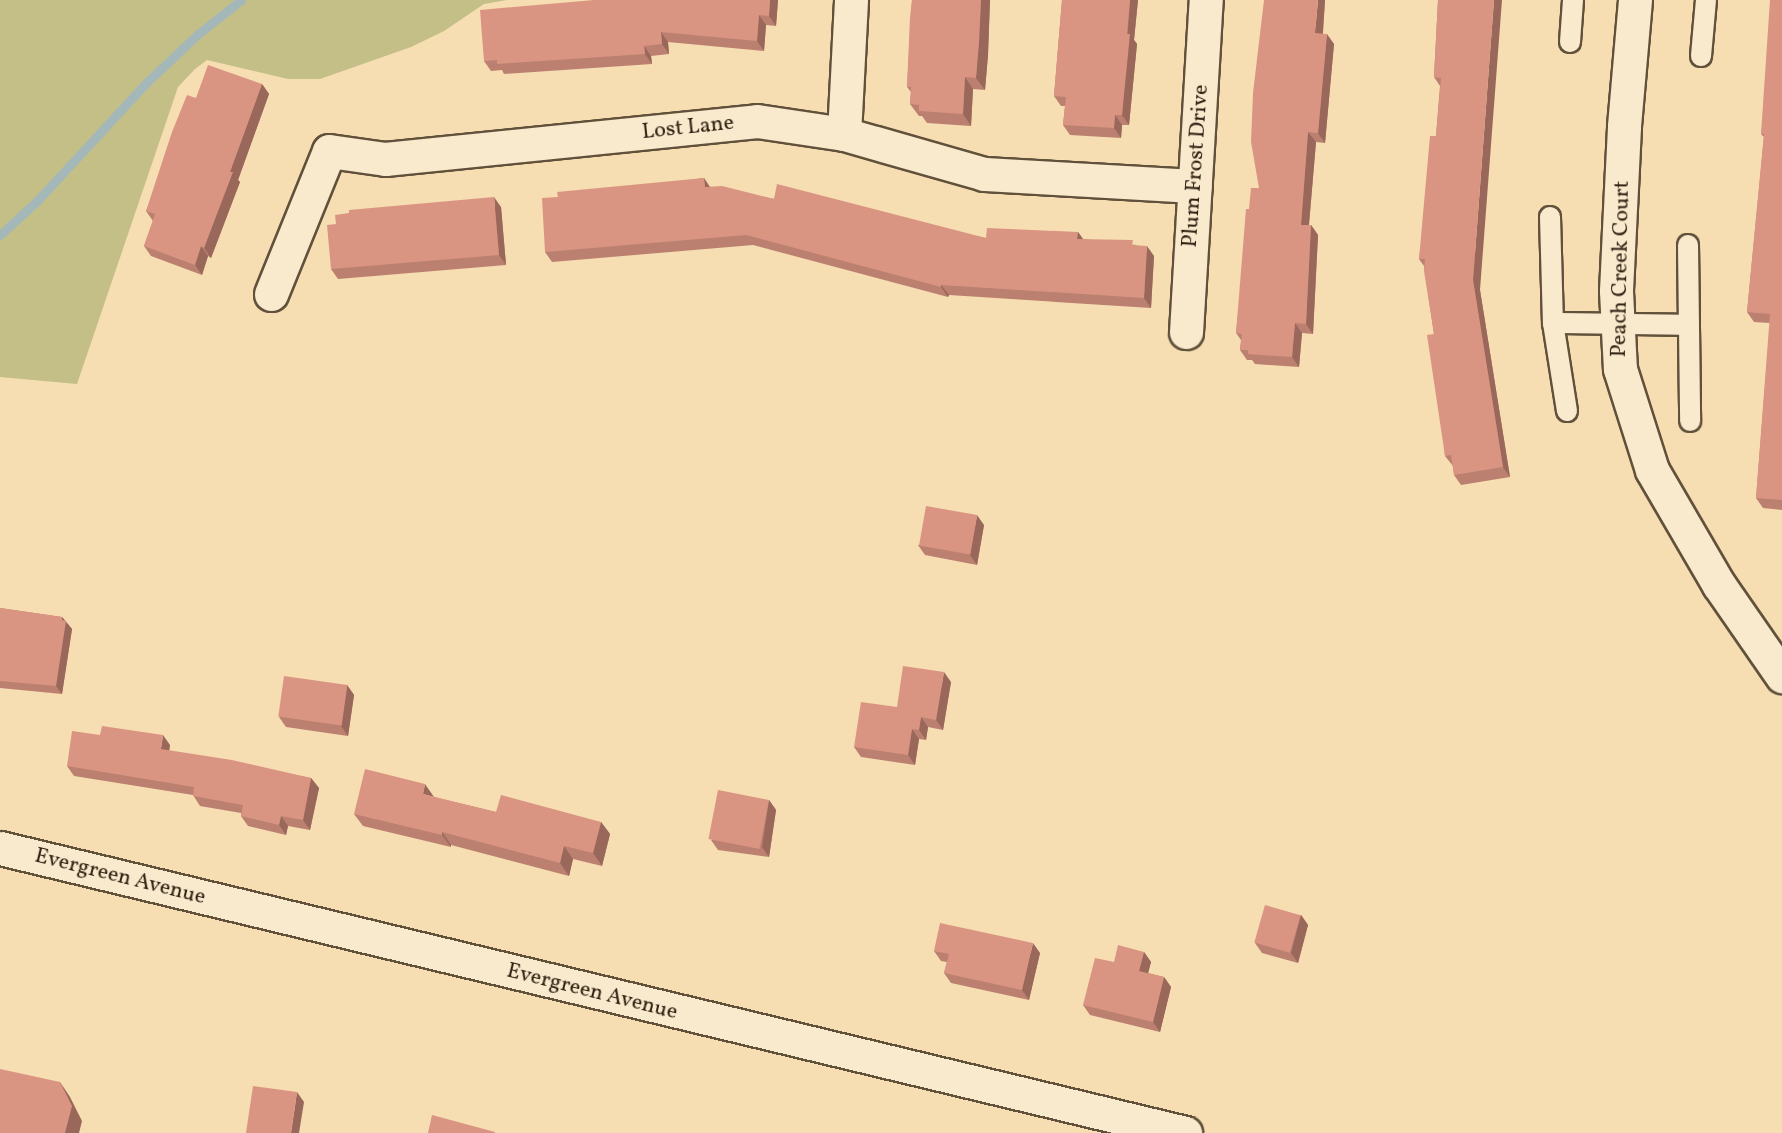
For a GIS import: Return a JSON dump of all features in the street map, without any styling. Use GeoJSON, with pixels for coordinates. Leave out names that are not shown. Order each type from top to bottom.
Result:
{"type":"FeatureCollection","features":[{"type":"Feature","properties":{"kind":"street"},"geometry":{"type":"LineString","coordinates":[[844,134],[851,0]]}},
{"type":"Feature","properties":{"kind":"street","name":"Plum Frost Drive"},"geometry":{"type":"LineString","coordinates":[[1186,332],[1206,0]]}},
{"type":"Feature","properties":{"kind":"street","name":"Peach Creek Court"},"geometry":{"type":"LineString","coordinates":[[1635,0],[1616,291],[1620,369],[1652,470],[1719,585],[1782,676]]}},
{"type":"Feature","properties":{"kind":"street","name":"Lost Lane"},"geometry":{"type":"LineString","coordinates":[[271,294],[329,151],[385,159],[757,122],[844,134],[984,174],[1195,186]]}},
{"type":"Feature","properties":{"kind":"street","name":"Evergreen Avenue"},"geometry":{"type":"LineString","coordinates":[[0,848],[1185,1133]]}},
{"type":"Feature","properties":{"kind":"lane"},"geometry":{"type":"LineString","coordinates":[[1570,42],[1573,0]]}},
{"type":"Feature","properties":{"kind":"lane"},"geometry":{"type":"LineString","coordinates":[[1701,56],[1706,0]]}},
{"type":"Feature","properties":{"kind":"lane"},"geometry":{"type":"LineString","coordinates":[[1550,217],[1553,323],[1567,411]]}},
{"type":"Feature","properties":{"kind":"lane"},"geometry":{"type":"LineString","coordinates":[[1688,245],[1690,421]]}},
{"type":"Feature","properties":{"kind":"lane"},"geometry":{"type":"LineString","coordinates":[[1553,323],[1689,325]]}},
{"type":"Feature","properties":{"kind":"shaded area"},"geometry":{"type":"Polygon","coordinates":[[[0,0],[507,0],[484,4],[444,31],[411,47],[320,79],[288,79],[207,60],[195,69],[178,87],[77,384],[0,377],[0,0]]]}},
{"type":"Feature","properties":{"kind":"building"},"geometry":{"type":"Polygon","coordinates":[[[594,0],[770,0],[769,16],[759,15],[757,41],[661,32],[662,44],[644,46],[645,54],[497,64],[497,60],[484,61],[480,10],[594,0]]]}},
{"type":"Feature","properties":{"kind":"building"},"geometry":{"type":"Polygon","coordinates":[[[912,0],[981,0],[976,78],[965,77],[963,114],[919,111],[919,105],[910,104],[911,87],[907,87],[912,0]]]}},
{"type":"Feature","properties":{"kind":"building"},"geometry":{"type":"Polygon","coordinates":[[[1062,0],[1130,0],[1127,34],[1130,34],[1122,115],[1115,115],[1114,128],[1063,125],[1066,97],[1054,96],[1062,0]]]}},
{"type":"Feature","properties":{"kind":"building"},"geometry":{"type":"Polygon","coordinates":[[[1264,0],[1318,0],[1315,33],[1327,34],[1318,133],[1308,132],[1301,225],[1311,225],[1306,324],[1295,323],[1292,357],[1248,354],[1248,350],[1240,350],[1242,334],[1236,333],[1246,209],[1249,209],[1251,188],[1259,188],[1251,142],[1253,93],[1264,0]]]}},
{"type":"Feature","properties":{"kind":"building"},"geometry":{"type":"Polygon","coordinates":[[[1438,0],[1494,0],[1473,280],[1503,467],[1454,475],[1451,455],[1445,456],[1427,335],[1434,334],[1424,271],[1425,259],[1419,259],[1430,136],[1436,136],[1441,78],[1434,77],[1438,0]]]}},
{"type":"Feature","properties":{"kind":"building"},"geometry":{"type":"Polygon","coordinates":[[[1770,0],[1782,0],[1782,500],[1756,498],[1770,314],[1747,312],[1764,134],[1761,134],[1770,0]]]}},
{"type":"Feature","properties":{"kind":"building"},"geometry":{"type":"Polygon","coordinates":[[[208,65],[262,84],[230,172],[233,172],[204,248],[201,246],[195,265],[144,246],[155,214],[146,211],[172,132],[187,95],[196,98],[208,65]]]}},
{"type":"Feature","properties":{"kind":"building"},"geometry":{"type":"Polygon","coordinates":[[[704,178],[705,187],[722,186],[774,199],[777,184],[986,238],[987,228],[1078,232],[1077,239],[1133,240],[1132,245],[1147,246],[1144,298],[941,285],[941,287],[746,235],[545,252],[542,198],[558,197],[557,192],[704,178]]]}},
{"type":"Feature","properties":{"kind":"building"},"geometry":{"type":"Polygon","coordinates":[[[494,197],[499,255],[331,269],[327,225],[336,224],[335,215],[349,213],[349,210],[494,197]]]}},
{"type":"Feature","properties":{"kind":"building"},"geometry":{"type":"Polygon","coordinates":[[[926,506],[977,515],[970,554],[919,545],[926,506]]]}},
{"type":"Feature","properties":{"kind":"building"},"geometry":{"type":"Polygon","coordinates":[[[0,608],[62,617],[62,620],[66,621],[56,686],[0,681],[0,608]]]}},
{"type":"Feature","properties":{"kind":"building"},"geometry":{"type":"Polygon","coordinates":[[[903,666],[944,672],[936,720],[921,717],[919,730],[912,729],[908,755],[854,747],[861,702],[897,707],[903,666]]]}},
{"type":"Feature","properties":{"kind":"building"},"geometry":{"type":"Polygon","coordinates":[[[284,676],[347,685],[342,726],[278,717],[284,676]]]}},
{"type":"Feature","properties":{"kind":"building"},"geometry":{"type":"Polygon","coordinates":[[[102,726],[163,735],[161,749],[232,760],[311,778],[303,820],[281,816],[279,825],[241,816],[243,805],[193,796],[194,787],[67,766],[72,731],[100,735],[102,726]]]}},
{"type":"Feature","properties":{"kind":"building"},"geometry":{"type":"Polygon","coordinates":[[[365,769],[425,784],[423,794],[496,812],[501,795],[601,822],[593,853],[564,846],[560,863],[442,832],[442,835],[354,814],[365,769]]]}},
{"type":"Feature","properties":{"kind":"building"},"geometry":{"type":"Polygon","coordinates":[[[718,790],[769,800],[760,849],[708,839],[718,790]]]}},
{"type":"Feature","properties":{"kind":"building"},"geometry":{"type":"Polygon","coordinates":[[[1265,905],[1301,915],[1290,953],[1254,942],[1265,905]]]}},
{"type":"Feature","properties":{"kind":"building"},"geometry":{"type":"Polygon","coordinates":[[[940,923],[1033,943],[1022,990],[944,973],[949,954],[934,951],[940,923]]]}},
{"type":"Feature","properties":{"kind":"building"},"geometry":{"type":"Polygon","coordinates":[[[1118,945],[1144,952],[1139,971],[1164,977],[1153,1022],[1083,1005],[1095,958],[1114,962],[1118,945]]]}},
{"type":"Feature","properties":{"kind":"building"},"geometry":{"type":"Polygon","coordinates":[[[0,1069],[60,1082],[72,1106],[65,1133],[0,1133],[0,1069]]]}},
{"type":"Feature","properties":{"kind":"building"},"geometry":{"type":"Polygon","coordinates":[[[253,1086],[297,1092],[291,1133],[246,1133],[253,1086]]]}},
{"type":"Feature","properties":{"kind":"building"},"geometry":{"type":"Polygon","coordinates":[[[432,1115],[495,1132],[495,1133],[428,1133],[432,1115]]]}},
{"type":"Feature","properties":{"kind":"waterway"},"geometry":{"type":"LineString","coordinates":[[0,235],[37,201],[146,83],[198,34],[241,0]]}}]}
